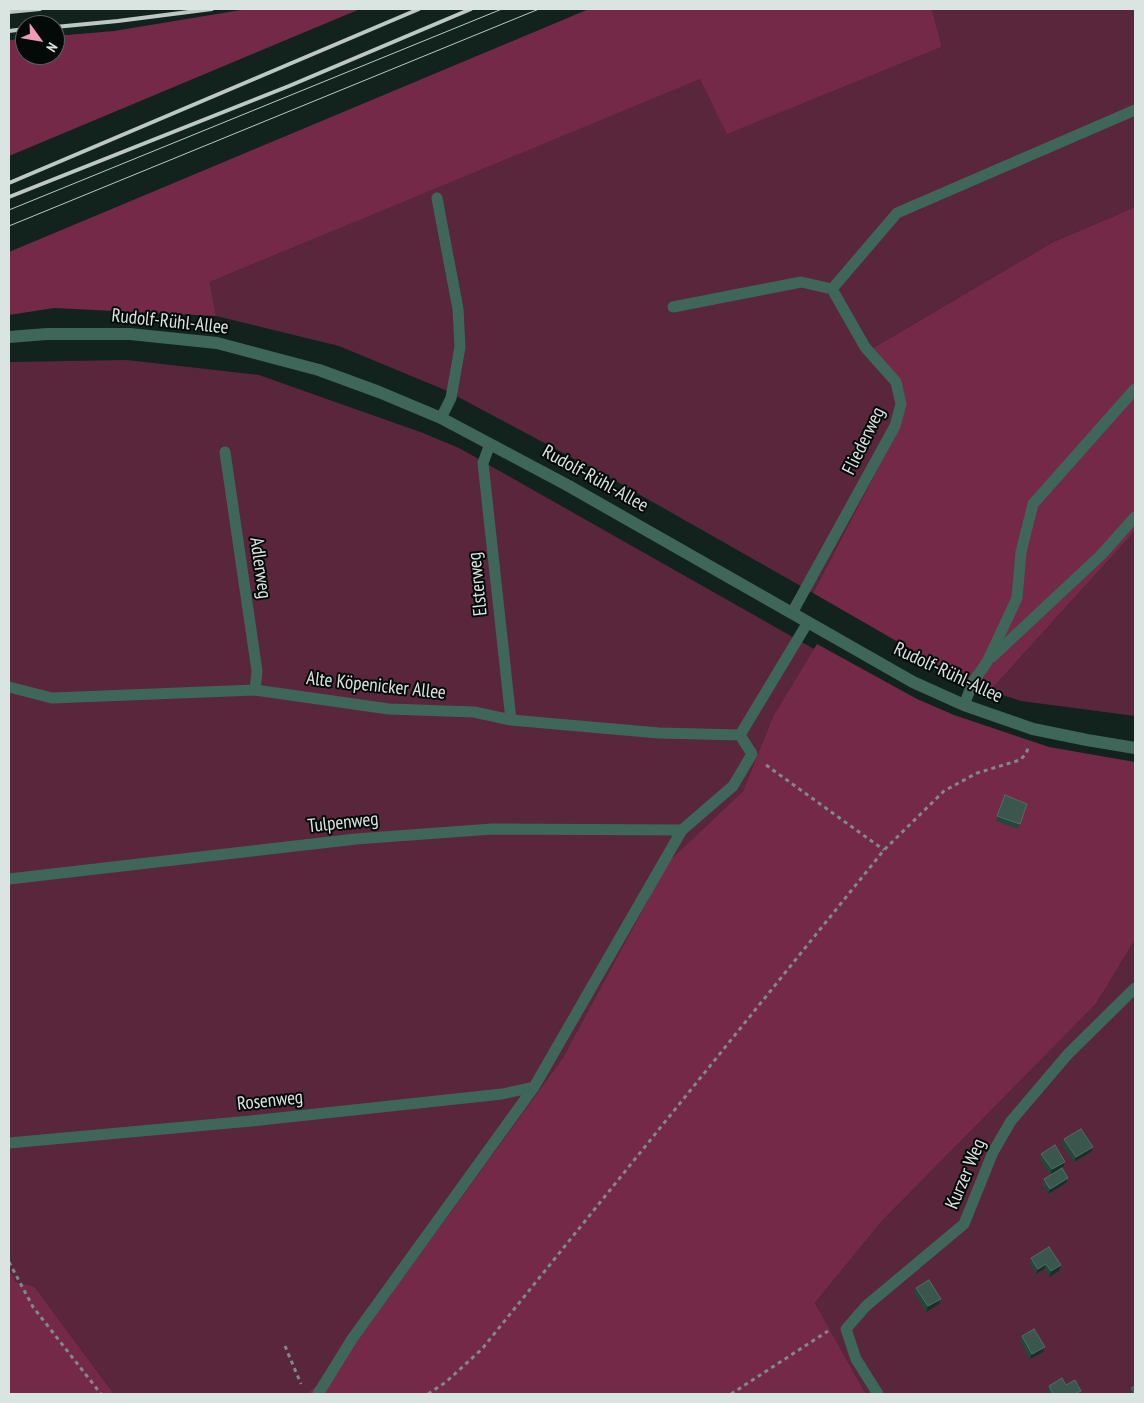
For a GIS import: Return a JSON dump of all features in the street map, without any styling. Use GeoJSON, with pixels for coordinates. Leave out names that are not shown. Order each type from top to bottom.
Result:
{"type":"FeatureCollection","features":[{"type":"Feature","properties":{"kind":"street","name":"Rudolf-Rühl-Allee"},"geometry":{"type":"LineString","coordinates":[[9,337],[47,334],[130,334],[217,343],[319,370],[441,418],[567,484],[913,682],[964,705],[1033,729],[1135,748]]}},
{"type":"Feature","properties":{"kind":"lane"},"geometry":{"type":"LineString","coordinates":[[673,308],[801,282],[832,289],[897,213],[1135,110]]}},
{"type":"Feature","properties":{"kind":"lane"},"geometry":{"type":"LineString","coordinates":[[437,198],[458,309],[460,347],[451,398],[441,418]]}},
{"type":"Feature","properties":{"kind":"lane","name":"Fliederweg"},"geometry":{"type":"LineString","coordinates":[[792,613],[895,426],[901,404],[896,382],[865,347],[832,289]]}},
{"type":"Feature","properties":{"kind":"lane"},"geometry":{"type":"LineString","coordinates":[[964,705],[973,682],[987,662],[1017,598],[1021,552],[1033,504],[1135,389]]}},
{"type":"Feature","properties":{"kind":"lane","name":"Elsterweg"},"geometry":{"type":"LineString","coordinates":[[490,444],[483,463],[511,720]]}},
{"type":"Feature","properties":{"kind":"lane","name":"Adlerweg"},"geometry":{"type":"LineString","coordinates":[[225,452],[257,671],[255,690]]}},
{"type":"Feature","properties":{"kind":"lane"},"geometry":{"type":"LineString","coordinates":[[987,662],[1101,555],[1135,517]]}},
{"type":"Feature","properties":{"kind":"lane"},"geometry":{"type":"LineString","coordinates":[[318,1394],[352,1339],[534,1087],[682,830],[734,786],[752,754],[740,735],[808,622]]}},
{"type":"Feature","properties":{"kind":"lane","name":"Alte Köpenicker Allee"},"geometry":{"type":"LineString","coordinates":[[9,687],[52,698],[255,690],[389,709],[474,712],[511,720],[659,733],[740,735]]}},
{"type":"Feature","properties":{"kind":"lane","name":"Tulpenweg"},"geometry":{"type":"LineString","coordinates":[[9,879],[356,838],[492,829],[682,830]]}},
{"type":"Feature","properties":{"kind":"lane","name":"Kurzer Weg"},"geometry":{"type":"LineString","coordinates":[[878,1394],[856,1359],[846,1329],[866,1306],[964,1224],[992,1152],[1011,1121],[1068,1054],[1135,988]]}},
{"type":"Feature","properties":{"kind":"lane","name":"Rosenweg"},"geometry":{"type":"LineString","coordinates":[[9,1143],[251,1121],[502,1094],[534,1087]]}},
{"type":"Feature","properties":{"kind":"path"},"geometry":{"type":"LineString","coordinates":[[428,1394],[446,1382],[482,1349],[884,850],[944,791],[976,773],[1020,760],[1026,754],[1033,729]]}},
{"type":"Feature","properties":{"kind":"path"},"geometry":{"type":"LineString","coordinates":[[752,754],[884,850]]}},
{"type":"Feature","properties":{"kind":"path"},"geometry":{"type":"LineString","coordinates":[[9,1262],[33,1307],[102,1394]]}},
{"type":"Feature","properties":{"kind":"path"},"geometry":{"type":"LineString","coordinates":[[731,1394],[833,1327]]}},
{"type":"Feature","properties":{"kind":"path"},"geometry":{"type":"LineString","coordinates":[[285,1346],[302,1386]]}},
{"type":"Feature","properties":{"kind":"shaded area"},"geometry":{"type":"Polygon","coordinates":[[[247,9],[360,9],[9,156],[9,40],[15,40],[15,65],[65,65],[65,35],[114,31],[247,9]]]}},
{"type":"Feature","properties":{"kind":"shaded area"},"geometry":{"type":"Polygon","coordinates":[[[589,9],[932,9],[942,47],[727,134],[700,79],[210,282],[216,316],[54,308],[9,315],[9,252],[589,9]]]}},
{"type":"Feature","properties":{"kind":"shaded area"},"geometry":{"type":"Polygon","coordinates":[[[932,9],[1135,9],[1135,207],[1053,242],[873,348],[901,382],[900,426],[813,593],[614,480],[445,390],[339,346],[216,316],[210,282],[701,78],[728,133],[942,47],[932,9]]]}},
{"type":"Feature","properties":{"kind":"shaded area"},"geometry":{"type":"Polygon","coordinates":[[[1135,207],[1135,531],[990,691],[978,688],[813,593],[900,426],[906,405],[873,348],[1053,242],[1135,207]]]}},
{"type":"Feature","properties":{"kind":"shaded area"},"geometry":{"type":"Polygon","coordinates":[[[127,360],[259,375],[423,433],[459,448],[814,649],[773,716],[743,791],[669,861],[562,1059],[353,1346],[310,1394],[114,1394],[34,1286],[16,1282],[9,1268],[9,362],[127,360]]]}},
{"type":"Feature","properties":{"kind":"shaded area"},"geometry":{"type":"Polygon","coordinates":[[[1135,531],[1135,716],[1021,701],[990,691],[1135,531]]]}},
{"type":"Feature","properties":{"kind":"shaded area"},"geometry":{"type":"Polygon","coordinates":[[[817,644],[917,699],[954,715],[1049,747],[1135,762],[1135,940],[1096,1004],[882,1221],[815,1303],[866,1394],[306,1394],[328,1377],[353,1346],[562,1059],[669,861],[743,791],[773,716],[817,644]]]}},
{"type":"Feature","properties":{"kind":"shaded area"},"geometry":{"type":"Polygon","coordinates":[[[1135,940],[1135,1394],[866,1394],[815,1303],[882,1221],[1096,1004],[1135,940]]]}},
{"type":"Feature","properties":{"kind":"shaded area"},"geometry":{"type":"Polygon","coordinates":[[[9,1268],[16,1282],[34,1286],[114,1394],[9,1394],[9,1268]]]}},
{"type":"Feature","properties":{"kind":"building"},"geometry":{"type":"Polygon","coordinates":[[[1005,795],[1027,804],[1020,824],[997,816],[1005,795]]]}},
{"type":"Feature","properties":{"kind":"building"},"geometry":{"type":"Polygon","coordinates":[[[1081,1129],[1093,1147],[1076,1157],[1064,1139],[1081,1129]]]}},
{"type":"Feature","properties":{"kind":"building"},"geometry":{"type":"Polygon","coordinates":[[[1055,1145],[1065,1162],[1052,1169],[1041,1154],[1055,1145]]]}},
{"type":"Feature","properties":{"kind":"building"},"geometry":{"type":"Polygon","coordinates":[[[1062,1168],[1068,1178],[1050,1189],[1044,1179],[1062,1168]]]}},
{"type":"Feature","properties":{"kind":"building"},"geometry":{"type":"Polygon","coordinates":[[[1049,1247],[1061,1265],[1051,1271],[1046,1264],[1038,1269],[1031,1258],[1049,1247]]]}},
{"type":"Feature","properties":{"kind":"building"},"geometry":{"type":"Polygon","coordinates":[[[929,1280],[941,1299],[928,1306],[916,1288],[929,1280]]]}},
{"type":"Feature","properties":{"kind":"building"},"geometry":{"type":"Polygon","coordinates":[[[1034,1329],[1045,1347],[1032,1354],[1022,1336],[1034,1329]]]}},
{"type":"Feature","properties":{"kind":"building"},"geometry":{"type":"Polygon","coordinates":[[[1062,1378],[1066,1385],[1075,1380],[1081,1391],[1075,1394],[1053,1394],[1049,1386],[1062,1378]]]}},
{"type":"Feature","properties":{"kind":"building"},"geometry":{"type":"Polygon","coordinates":[[[1135,1386],[1135,1394],[1131,1388],[1135,1386]]]}},
{"type":"Feature","properties":{"kind":"tram line"},"geometry":{"type":"LineString","coordinates":[[9,210],[502,9]]}},
{"type":"Feature","properties":{"kind":"tram line"},"geometry":{"type":"LineString","coordinates":[[9,226],[539,9]]}},
{"type":"Feature","properties":{"kind":"railway"},"geometry":{"type":"LineString","coordinates":[[9,12],[40,9]]}},
{"type":"Feature","properties":{"kind":"railway"},"geometry":{"type":"LineString","coordinates":[[65,26],[212,9]]}},
{"type":"Feature","properties":{"kind":"railway"},"geometry":{"type":"LineString","coordinates":[[9,183],[419,9]]}},
{"type":"Feature","properties":{"kind":"railway"},"geometry":{"type":"LineString","coordinates":[[9,197],[289,86],[471,9]]}},
{"type":"Feature","properties":{"kind":"railway"},"geometry":{"type":"LineString","coordinates":[[9,31],[15,30]]}}]}
